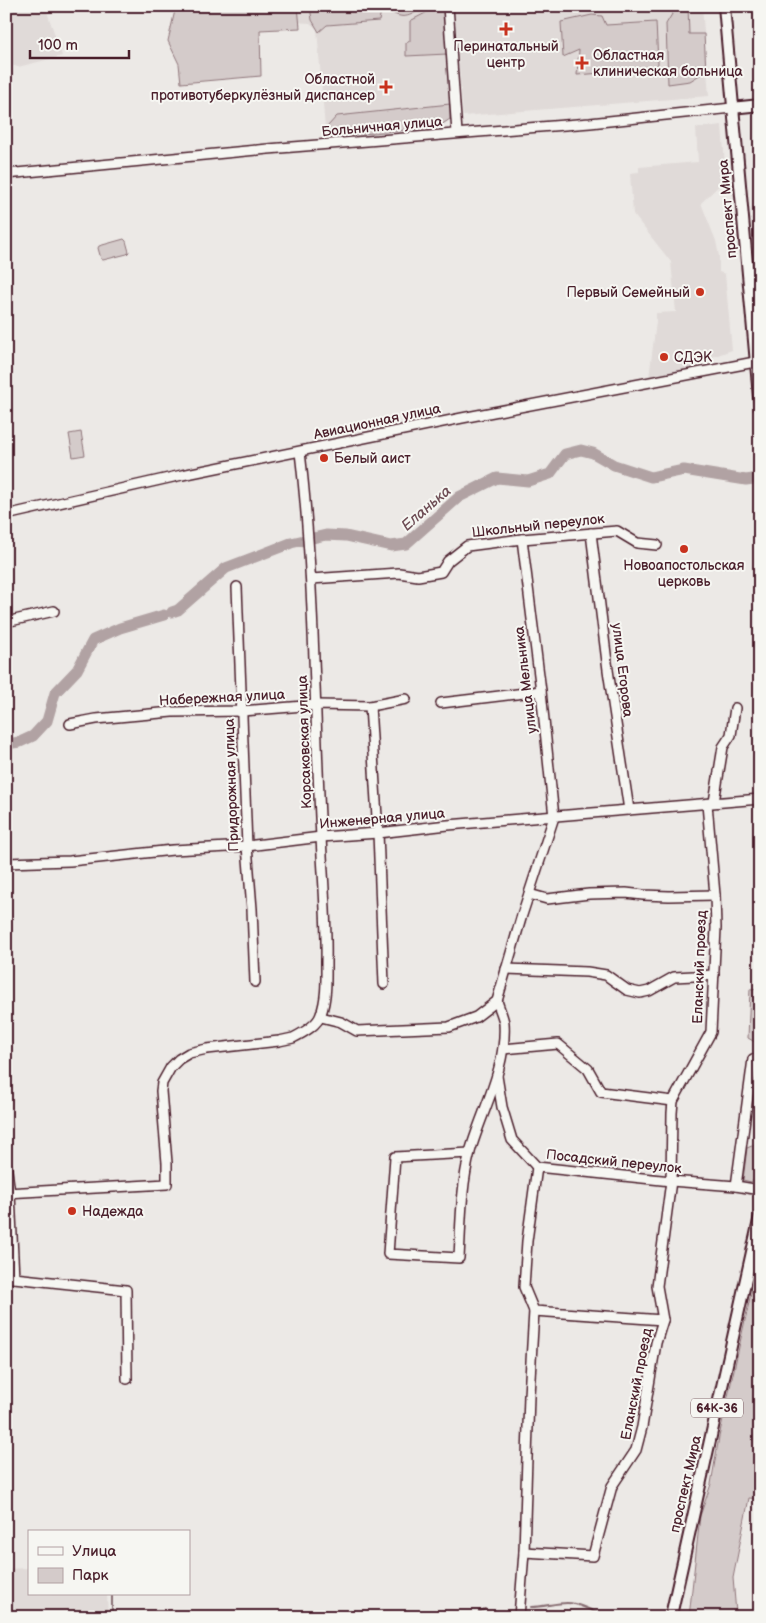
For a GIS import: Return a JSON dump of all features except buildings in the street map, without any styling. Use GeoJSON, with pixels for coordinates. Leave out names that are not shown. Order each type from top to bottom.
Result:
{"type":"FeatureCollection","features":[{"type":"Feature","properties":{"kind":"main road","name":"проспект Мира"},"geometry":{"type":"LineString","coordinates":[[724,6],[732,108],[758,361],[760,408]]}},
{"type":"Feature","properties":{"kind":"main road","name":"Больничная улица"},"geometry":{"type":"LineString","coordinates":[[732,108],[760,105]]}},
{"type":"Feature","properties":{"kind":"main road","name":"проспект Мира"},"geometry":{"type":"LineString","coordinates":[[671,1615],[760,1216]]}},
{"type":"Feature","properties":{"kind":"street"},"geometry":{"type":"LineString","coordinates":[[448,6],[458,133]]}},
{"type":"Feature","properties":{"kind":"street","name":"Больничная улица"},"geometry":{"type":"LineString","coordinates":[[6,174],[458,133],[590,123],[732,108]]}},
{"type":"Feature","properties":{"kind":"street","name":"Авиационная улица"},"geometry":{"type":"LineString","coordinates":[[6,515],[182,475],[462,418],[758,361]]}},
{"type":"Feature","properties":{"kind":"street","name":"Корсаковская улица"},"geometry":{"type":"LineString","coordinates":[[300,452],[311,579],[321,837],[327,918],[325,999],[321,1017]]}},
{"type":"Feature","properties":{"kind":"street","name":"Школьный переулок"},"geometry":{"type":"LineString","coordinates":[[311,579],[399,573],[418,576],[441,572],[448,561],[467,546],[522,539],[617,532],[637,543],[657,545]]}},
{"type":"Feature","properties":{"kind":"street","name":"улица Егорова"},"geometry":{"type":"LineString","coordinates":[[591,533],[608,670],[629,810]]}},
{"type":"Feature","properties":{"kind":"street","name":"улица Мельника"},"geometry":{"type":"LineString","coordinates":[[522,539],[554,817]]}},
{"type":"Feature","properties":{"kind":"street","name":"Придорожная улица"},"geometry":{"type":"LineString","coordinates":[[237,586],[247,846],[255,982]]}},
{"type":"Feature","properties":{"kind":"street"},"geometry":{"type":"LineString","coordinates":[[6,622],[54,611]]}},
{"type":"Feature","properties":{"kind":"street"},"geometry":{"type":"LineString","coordinates":[[441,703],[541,691]]}},
{"type":"Feature","properties":{"kind":"street","name":"Набережная улица"},"geometry":{"type":"LineString","coordinates":[[70,724],[96,719],[172,712],[242,711],[316,705],[370,706],[406,700]]}},
{"type":"Feature","properties":{"kind":"street"},"geometry":{"type":"LineString","coordinates":[[370,706],[378,834],[384,984]]}},
{"type":"Feature","properties":{"kind":"street"},"geometry":{"type":"LineString","coordinates":[[710,803],[723,747],[731,735],[735,708]]}},
{"type":"Feature","properties":{"kind":"street","name":"Инженерная улица"},"geometry":{"type":"LineString","coordinates":[[6,863],[70,861],[173,850],[247,846],[321,837],[378,834],[448,825],[760,799]]}},
{"type":"Feature","properties":{"kind":"street","name":"Еланский проезд"},"geometry":{"type":"LineString","coordinates":[[524,1552],[593,1556],[612,1486],[636,1450],[642,1428],[656,1343],[663,1320],[657,1286],[671,1181],[673,1101],[711,1032],[716,928],[710,803]]}},
{"type":"Feature","properties":{"kind":"street"},"geometry":{"type":"LineString","coordinates":[[8,1193],[167,1184],[162,1083],[171,1067],[179,1059],[198,1051],[294,1038],[308,1030],[321,1017],[341,1022],[357,1032],[449,1027],[476,1017],[497,1001],[554,817]]}},
{"type":"Feature","properties":{"kind":"street"},"geometry":{"type":"LineString","coordinates":[[529,894],[547,900],[588,894],[626,893],[643,896],[715,895]]}},
{"type":"Feature","properties":{"kind":"street"},"geometry":{"type":"LineString","coordinates":[[506,969],[587,972],[606,975],[627,990],[640,993],[674,977],[714,975]]}},
{"type":"Feature","properties":{"kind":"street","name":"Посадский переулок"},"geometry":{"type":"LineString","coordinates":[[470,1153],[395,1157],[388,1254],[460,1258],[462,1196],[470,1153],[503,1049],[504,1022],[497,1001]]}},
{"type":"Feature","properties":{"kind":"street"},"geometry":{"type":"LineString","coordinates":[[503,1049],[558,1044],[588,1069],[601,1092],[673,1101]]}},
{"type":"Feature","properties":{"kind":"street"},"geometry":{"type":"LineString","coordinates":[[736,1186],[753,1059]]}},
{"type":"Feature","properties":{"kind":"street","name":"Посадский переулок"},"geometry":{"type":"LineString","coordinates":[[496,1076],[502,1107],[512,1140],[537,1167],[736,1186],[760,1190]]}},
{"type":"Feature","properties":{"kind":"street"},"geometry":{"type":"LineString","coordinates":[[6,1163],[10,1278],[126,1290],[127,1379]]}},
{"type":"Feature","properties":{"kind":"street"},"geometry":{"type":"LineString","coordinates":[[519,1617],[524,1552],[529,1395],[534,1311],[524,1288],[527,1240],[537,1167]]}},
{"type":"Feature","properties":{"kind":"street"},"geometry":{"type":"LineString","coordinates":[[534,1311],[663,1320]]}},
{"type":"Feature","properties":{"kind":"shaded area"},"geometry":{"type":"Polygon","coordinates":[[[6,6],[45,6],[62,56],[18,67],[11,65],[6,58],[6,6]]]}},
{"type":"Feature","properties":{"kind":"shaded area","name":"Областной противотуберкулёзный диспансер"},"geometry":{"type":"Polygon","coordinates":[[[176,6],[443,6],[452,117],[325,129],[317,29],[310,23],[174,15],[176,6]]]}},
{"type":"Feature","properties":{"kind":"shaded area","name":"Областная клиническая больница"},"geometry":{"type":"Polygon","coordinates":[[[454,6],[702,6],[709,96],[463,116],[454,6]]]}},
{"type":"Feature","properties":{"kind":"shaded area"},"geometry":{"type":"Polygon","coordinates":[[[722,125],[726,179],[701,203],[716,241],[719,256],[719,272],[725,274],[732,350],[695,363],[690,370],[649,378],[656,313],[676,312],[671,262],[633,214],[630,173],[639,172],[639,167],[698,162],[696,128],[722,125]]]}},
{"type":"Feature","properties":{"kind":"shaded area"},"geometry":{"type":"Polygon","coordinates":[[[28,1568],[28,1596],[107,1596],[108,1617],[6,1617],[6,1569],[28,1568]]]}},
{"type":"Feature","properties":{"kind":"green space"},"geometry":{"type":"Polygon","coordinates":[[[176,6],[298,6],[300,28],[260,30],[261,76],[181,83],[179,64],[168,41],[176,6]]]}},
{"type":"Feature","properties":{"kind":"green space"},"geometry":{"type":"Polygon","coordinates":[[[310,6],[426,6],[407,16],[399,16],[388,10],[381,10],[379,21],[327,25],[319,32],[312,20],[310,6]]]}},
{"type":"Feature","properties":{"kind":"green space"},"geometry":{"type":"Polygon","coordinates":[[[439,6],[443,6],[447,54],[406,56],[406,43],[410,41],[410,21],[439,6]]]}},
{"type":"Feature","properties":{"kind":"green space"},"geometry":{"type":"Polygon","coordinates":[[[677,6],[688,6],[689,34],[704,34],[706,71],[690,81],[668,84],[666,24],[677,6]]]}},
{"type":"Feature","properties":{"kind":"green space"},"geometry":{"type":"Polygon","coordinates":[[[592,15],[602,16],[606,25],[656,22],[658,63],[656,72],[614,72],[577,75],[579,50],[563,57],[561,22],[592,15]]]}},
{"type":"Feature","properties":{"kind":"green space"},"geometry":{"type":"Polygon","coordinates":[[[450,104],[450,119],[438,127],[330,137],[327,127],[337,116],[450,104]]]}},
{"type":"Feature","properties":{"kind":"green space"},"geometry":{"type":"Polygon","coordinates":[[[124,239],[129,252],[127,254],[101,259],[99,246],[124,239]]]}},
{"type":"Feature","properties":{"kind":"green space"},"geometry":{"type":"Polygon","coordinates":[[[81,432],[85,455],[73,457],[69,434],[81,432]]]}},
{"type":"Feature","properties":{"kind":"green space"},"geometry":{"type":"Polygon","coordinates":[[[760,988],[760,1045],[748,1038],[750,989],[760,988]]]}},
{"type":"Feature","properties":{"kind":"green space"},"geometry":{"type":"Polygon","coordinates":[[[760,1141],[760,1163],[757,1174],[751,1182],[743,1180],[747,1148],[760,1141]]]}},
{"type":"Feature","properties":{"kind":"green space"},"geometry":{"type":"Polygon","coordinates":[[[760,1253],[760,1445],[755,1466],[760,1466],[760,1499],[749,1498],[733,1578],[736,1613],[741,1617],[689,1617],[700,1516],[711,1484],[719,1437],[760,1253]]]}},
{"type":"Feature","properties":{"kind":"waterway","name":"Еланька"},"geometry":{"type":"LineString","coordinates":[[172,612],[178,610],[226,568],[291,543],[326,535],[346,536],[391,546],[406,544],[459,497],[497,478],[528,481],[550,474],[565,454],[581,450],[593,453],[614,465],[651,477],[684,470],[746,480],[760,478]]}},
{"type":"Feature","properties":{"kind":"waterway","name":"Еланька"},"geometry":{"type":"LineString","coordinates":[[6,744],[20,742],[33,736],[47,721],[55,693],[77,670],[93,640],[120,628],[164,615]]}},
{"type":"Feature","properties":{"kind":"waterway"},"geometry":{"type":"LineString","coordinates":[[112,1596],[112,1617]]}},
{"type":"Feature","properties":{"kind":"waterway"},"geometry":{"type":"LineString","coordinates":[[531,1607],[571,1603],[596,1612],[620,1617]]}},
{"type":"Feature","properties":{"kind":"waterway"},"geometry":{"type":"LineString","coordinates":[[479,1617],[479,1612],[485,1609]]}},
{"type":"Feature","properties":{"kind":"place","name":"Перинатальный центр"},"geometry":{"type":"Point","coordinates":[506,29]}},
{"type":"Feature","properties":{"kind":"place","name":"Областная клиническая больница"},"geometry":{"type":"Point","coordinates":[582,63]}},
{"type":"Feature","properties":{"kind":"place","name":"Областной противотуберкулёзный диспансер"},"geometry":{"type":"Point","coordinates":[386,87]}},
{"type":"Feature","properties":{"kind":"place","name":"Первый Семейный"},"geometry":{"type":"Point","coordinates":[700,292]}},
{"type":"Feature","properties":{"kind":"place","name":"СДЭК"},"geometry":{"type":"Point","coordinates":[664,357]}},
{"type":"Feature","properties":{"kind":"place","name":"Белый аист"},"geometry":{"type":"Point","coordinates":[324,458]}},
{"type":"Feature","properties":{"kind":"place","name":"Новоапостольская церковь"},"geometry":{"type":"Point","coordinates":[684,549]}},
{"type":"Feature","properties":{"kind":"place","name":"Надежда"},"geometry":{"type":"Point","coordinates":[72,1211]}}]}
